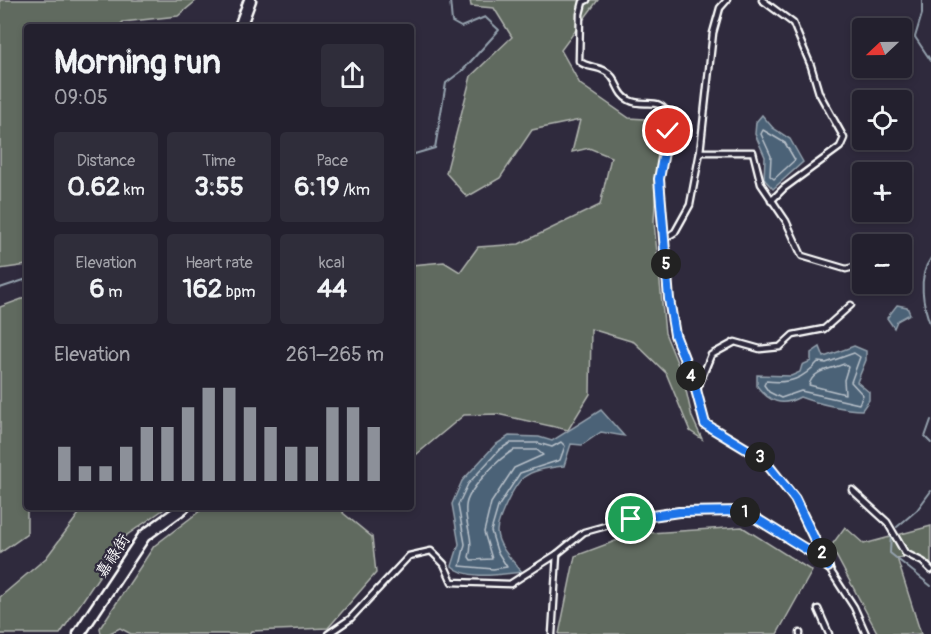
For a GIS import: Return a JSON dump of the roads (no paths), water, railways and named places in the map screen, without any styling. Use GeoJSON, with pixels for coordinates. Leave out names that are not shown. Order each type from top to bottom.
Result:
{"type":"FeatureCollection","features":[{"type":"Feature","properties":{"kind":"street"},"geometry":{"type":"LineString","coordinates":[[241,24],[250,0]]}},
{"type":"Feature","properties":{"kind":"street","name":"嘉祿街"},"geometry":{"type":"LineString","coordinates":[[79,634],[144,536],[180,510]]}},
{"type":"Feature","properties":{"kind":"lane"},"geometry":{"type":"LineString","coordinates":[[587,0],[583,2],[580,14],[579,61],[584,66],[607,71],[615,82],[619,94],[630,101],[658,103],[665,108],[670,117],[659,179],[664,239],[675,335],[705,424],[763,459],[795,499],[828,567],[854,607],[866,634]]}},
{"type":"Feature","properties":{"kind":"lane"},"geometry":{"type":"LineString","coordinates":[[664,239],[675,232],[690,206],[700,152],[713,33],[720,8],[727,0]]}},
{"type":"Feature","properties":{"kind":"lane"},"geometry":{"type":"LineString","coordinates":[[762,0],[793,23],[811,66],[819,93],[844,138],[840,147],[784,188],[771,201]]}},
{"type":"Feature","properties":{"kind":"lane"},"geometry":{"type":"LineString","coordinates":[[700,152],[753,152],[761,184],[786,221],[802,256],[846,269],[852,268]]}},
{"type":"Feature","properties":{"kind":"lane"},"geometry":{"type":"LineString","coordinates":[[696,392],[711,355],[735,342],[760,349],[780,346],[793,335],[804,331],[824,329],[851,305]]}},
{"type":"Feature","properties":{"kind":"lane"},"geometry":{"type":"LineString","coordinates":[[852,490],[886,522],[904,553],[923,562],[931,570]]}},
{"type":"Feature","properties":{"kind":"lane"},"geometry":{"type":"LineString","coordinates":[[328,634],[350,619],[409,556],[431,551],[444,564],[452,582],[510,584],[557,554],[584,532],[631,519],[679,512],[744,511],[817,556],[828,567]]}},
{"type":"Feature","properties":{"kind":"lane"},"geometry":{"type":"LineString","coordinates":[[552,634],[557,554]]}},
{"type":"Feature","properties":{"kind":"lane"},"geometry":{"type":"LineString","coordinates":[[818,609],[829,634]]}},
{"type":"Feature","properties":{"kind":"water"},"geometry":{"type":"Polygon","coordinates":[[[762,115],[773,128],[790,139],[803,162],[773,189],[764,179],[765,157],[755,134],[756,122],[762,115]]]}},
{"type":"Feature","properties":{"kind":"water"},"geometry":{"type":"Polygon","coordinates":[[[897,305],[907,307],[910,314],[897,321],[894,328],[887,318],[897,305]]]}},
{"type":"Feature","properties":{"kind":"water"},"geometry":{"type":"Polygon","coordinates":[[[854,346],[866,351],[866,360],[857,382],[869,392],[869,400],[862,410],[831,406],[800,397],[787,402],[776,401],[766,396],[757,386],[757,375],[791,376],[800,372],[802,365],[811,361],[811,353],[820,347],[824,357],[854,346]]]}},
{"type":"Feature","properties":{"kind":"water"},"geometry":{"type":"Polygon","coordinates":[[[601,410],[624,436],[601,432],[582,445],[571,444],[564,466],[538,471],[524,477],[507,503],[498,527],[498,538],[506,554],[522,572],[475,575],[458,571],[452,566],[459,544],[452,504],[462,481],[495,445],[509,436],[539,437],[552,441],[601,410]]]}},
{"type":"Feature","properties":{"kind":"waterway"},"geometry":{"type":"LineString","coordinates":[[414,154],[435,148],[446,83],[463,70],[499,30],[485,17],[461,27],[452,22],[450,0]]}},
{"type":"Feature","properties":{"kind":"waterway"},"geometry":{"type":"LineString","coordinates":[[922,0],[922,14],[915,37],[931,61]]}},
{"type":"Feature","properties":{"kind":"waterway"},"geometry":{"type":"LineString","coordinates":[[931,258],[923,283],[924,301],[931,326]]}},
{"type":"Feature","properties":{"kind":"waterway"},"geometry":{"type":"LineString","coordinates":[[0,288],[24,280]]}},
{"type":"Feature","properties":{"kind":"waterway"},"geometry":{"type":"LineString","coordinates":[[931,420],[925,437],[931,443]]}},
{"type":"Feature","properties":{"kind":"waterway"},"geometry":{"type":"LineString","coordinates":[[897,527],[917,510],[931,491]]}},
{"type":"Feature","properties":{"kind":"waterway"},"geometry":{"type":"LineString","coordinates":[[891,533],[890,553],[931,586]]}}]}
